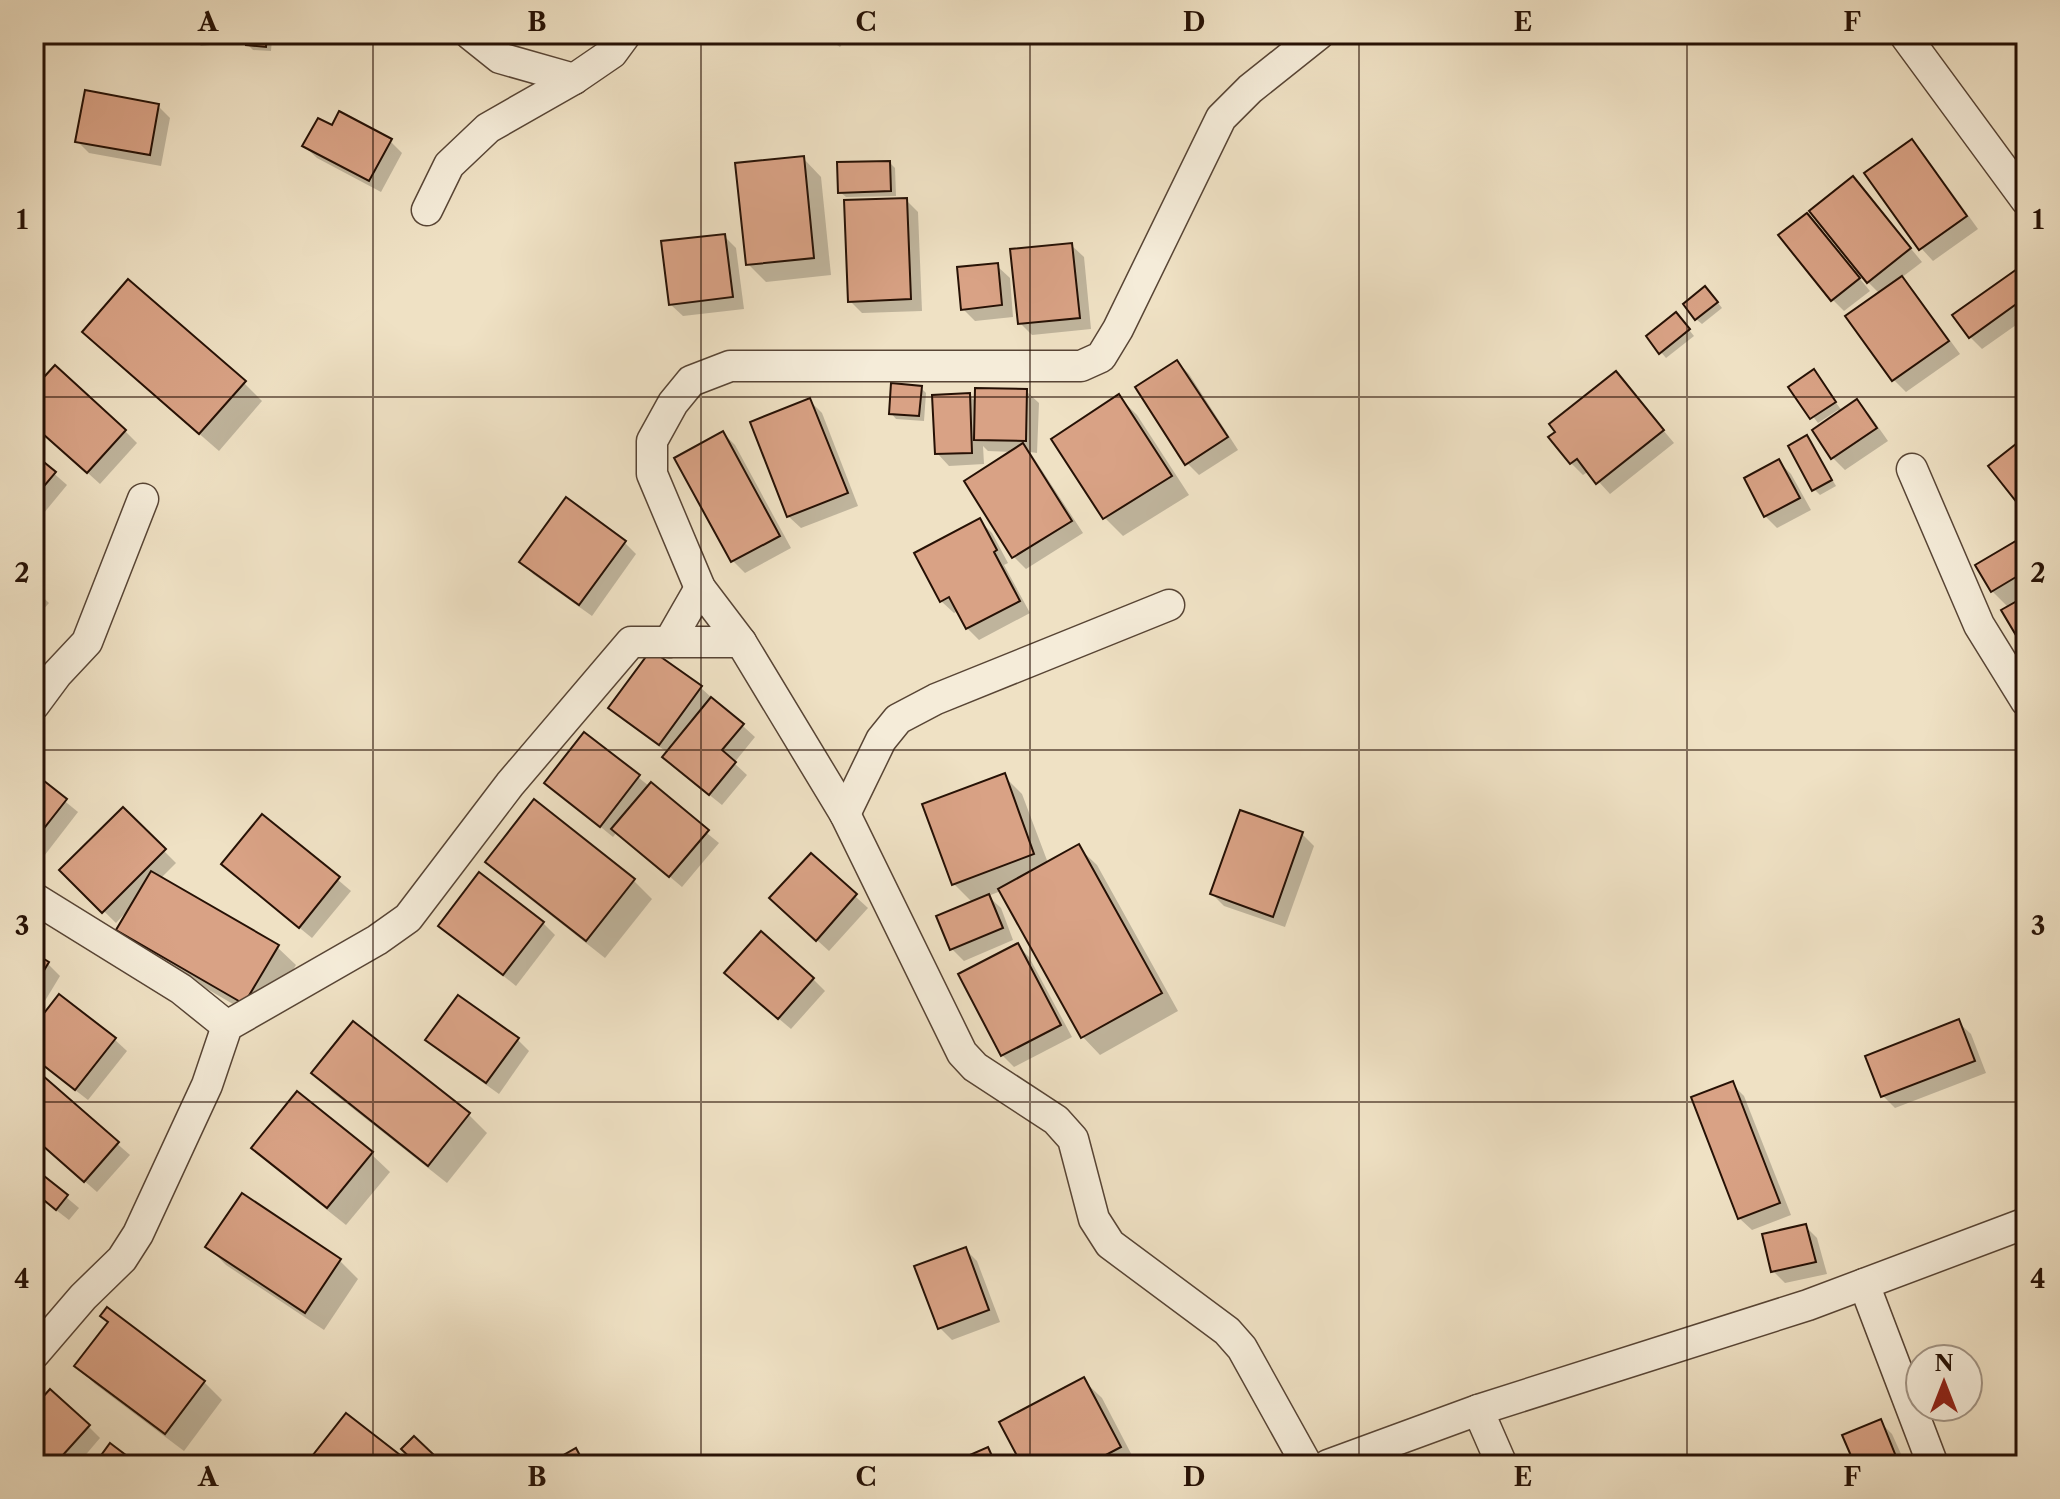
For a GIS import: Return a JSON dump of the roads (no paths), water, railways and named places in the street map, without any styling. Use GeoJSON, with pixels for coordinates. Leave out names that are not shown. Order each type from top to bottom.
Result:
{"type":"FeatureCollection","features":[{"type":"Feature","properties":{"kind":"street"},"geometry":{"type":"LineString","coordinates":[[470,34],[500,58],[574,79]]}},
{"type":"Feature","properties":{"kind":"street"},"geometry":{"type":"LineString","coordinates":[[427,210],[449,165],[488,128],[574,79],[612,53],[626,34]]}},
{"type":"Feature","properties":{"kind":"street"},"geometry":{"type":"LineString","coordinates":[[1307,1465],[1242,1348],[1227,1331],[1110,1244],[1094,1219],[1073,1139],[1056,1120],[975,1067],[962,1053],[845,814],[741,642],[700,588],[652,474],[652,441],[673,403],[691,381],[730,366],[1081,366],[1101,357],[1118,329],[1221,118],[1250,89],[1319,34]]}},
{"type":"Feature","properties":{"kind":"street"},"geometry":{"type":"LineString","coordinates":[[1904,34],[2026,200]]}},
{"type":"Feature","properties":{"kind":"street"},"geometry":{"type":"LineString","coordinates":[[1912,469],[1979,625],[2026,701]]}},
{"type":"Feature","properties":{"kind":"street"},"geometry":{"type":"LineString","coordinates":[[34,705],[87,642],[143,499]]}},
{"type":"Feature","properties":{"kind":"street"},"geometry":{"type":"LineString","coordinates":[[669,642],[700,588]]}},
{"type":"Feature","properties":{"kind":"street"},"geometry":{"type":"LineString","coordinates":[[845,814],[881,740],[898,719],[936,699],[1169,605]]}},
{"type":"Feature","properties":{"kind":"street"},"geometry":{"type":"LineString","coordinates":[[34,1354],[83,1297],[122,1259],[138,1234],[207,1085],[227,1026],[377,940],[408,918],[510,784],[631,642],[741,642]]}},
{"type":"Feature","properties":{"kind":"street"},"geometry":{"type":"LineString","coordinates":[[34,898],[181,989],[227,1026]]}},
{"type":"Feature","properties":{"kind":"street"},"geometry":{"type":"LineString","coordinates":[[1328,1465],[1478,1410],[1808,1305],[2026,1223]]}},
{"type":"Feature","properties":{"kind":"street"},"geometry":{"type":"LineString","coordinates":[[1864,1284],[1933,1465]]}},
{"type":"Feature","properties":{"kind":"street"},"geometry":{"type":"LineString","coordinates":[[1478,1410],[1502,1465]]}}]}
